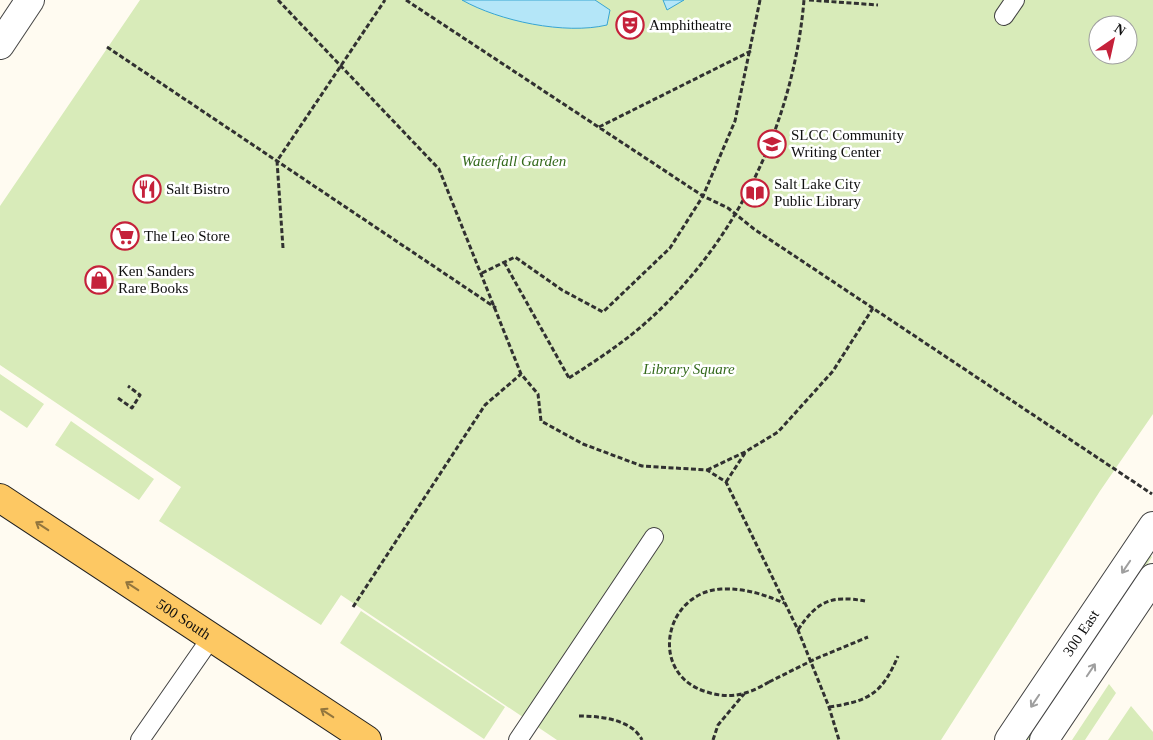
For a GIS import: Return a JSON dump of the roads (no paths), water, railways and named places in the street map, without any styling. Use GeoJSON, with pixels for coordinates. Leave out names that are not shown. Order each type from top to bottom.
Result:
{"type":"FeatureCollection","features":[{"type":"Feature","properties":{"kind":"main road","name":"500 South"},"geometry":{"type":"LineString","coordinates":[[0,498],[367,740]]}},
{"type":"Feature","properties":{"kind":"street"},"geometry":{"type":"LineString","coordinates":[[0,45],[30,0]]}},
{"type":"Feature","properties":{"kind":"street","name":"300 East"},"geometry":{"type":"LineString","coordinates":[[1009,740],[1153,526]]}},
{"type":"Feature","properties":{"kind":"street","name":"300 East"},"geometry":{"type":"LineString","coordinates":[[1044,740],[1153,578]]}},
{"type":"Feature","properties":{"kind":"lane"},"geometry":{"type":"LineString","coordinates":[[1004,16],[1015,0]]}},
{"type":"Feature","properties":{"kind":"lane"},"geometry":{"type":"LineString","coordinates":[[518,740],[654,537]]}},
{"type":"Feature","properties":{"kind":"lane"},"geometry":{"type":"LineString","coordinates":[[140,740],[211,638]]}},
{"type":"Feature","properties":{"kind":"water"},"geometry":{"type":"Polygon","coordinates":[[[462,0],[595,0],[610,10],[607,25],[590,28],[552,27],[513,20],[477,8],[462,0]]]}},
{"type":"Feature","properties":{"kind":"water"},"geometry":{"type":"Polygon","coordinates":[[[663,0],[684,0],[667,10],[663,0]]]}},
{"type":"Feature","properties":{"kind":"place","name":"Amphitheatre"},"geometry":{"type":"Point","coordinates":[630,25]}},
{"type":"Feature","properties":{"kind":"place","name":"SLCC Community Writing Center"},"geometry":{"type":"Point","coordinates":[772,144]}},
{"type":"Feature","properties":{"kind":"place","name":"Salt Bistro"},"geometry":{"type":"Point","coordinates":[147,189]}},
{"type":"Feature","properties":{"kind":"place","name":"Salt Lake City Public Library"},"geometry":{"type":"Point","coordinates":[755,193]}},
{"type":"Feature","properties":{"kind":"place","name":"The Leo Store"},"geometry":{"type":"Point","coordinates":[125,236]}},
{"type":"Feature","properties":{"kind":"place","name":"Ken Sanders Rare Books"},"geometry":{"type":"Point","coordinates":[99,280]}},
{"type":"Feature","properties":{"kind":"park label","name":"Waterfall Garden"},"geometry":{"type":"Point","coordinates":[514,161]}},
{"type":"Feature","properties":{"kind":"park label","name":"Library Square"},"geometry":{"type":"Point","coordinates":[689,369]}}]}
